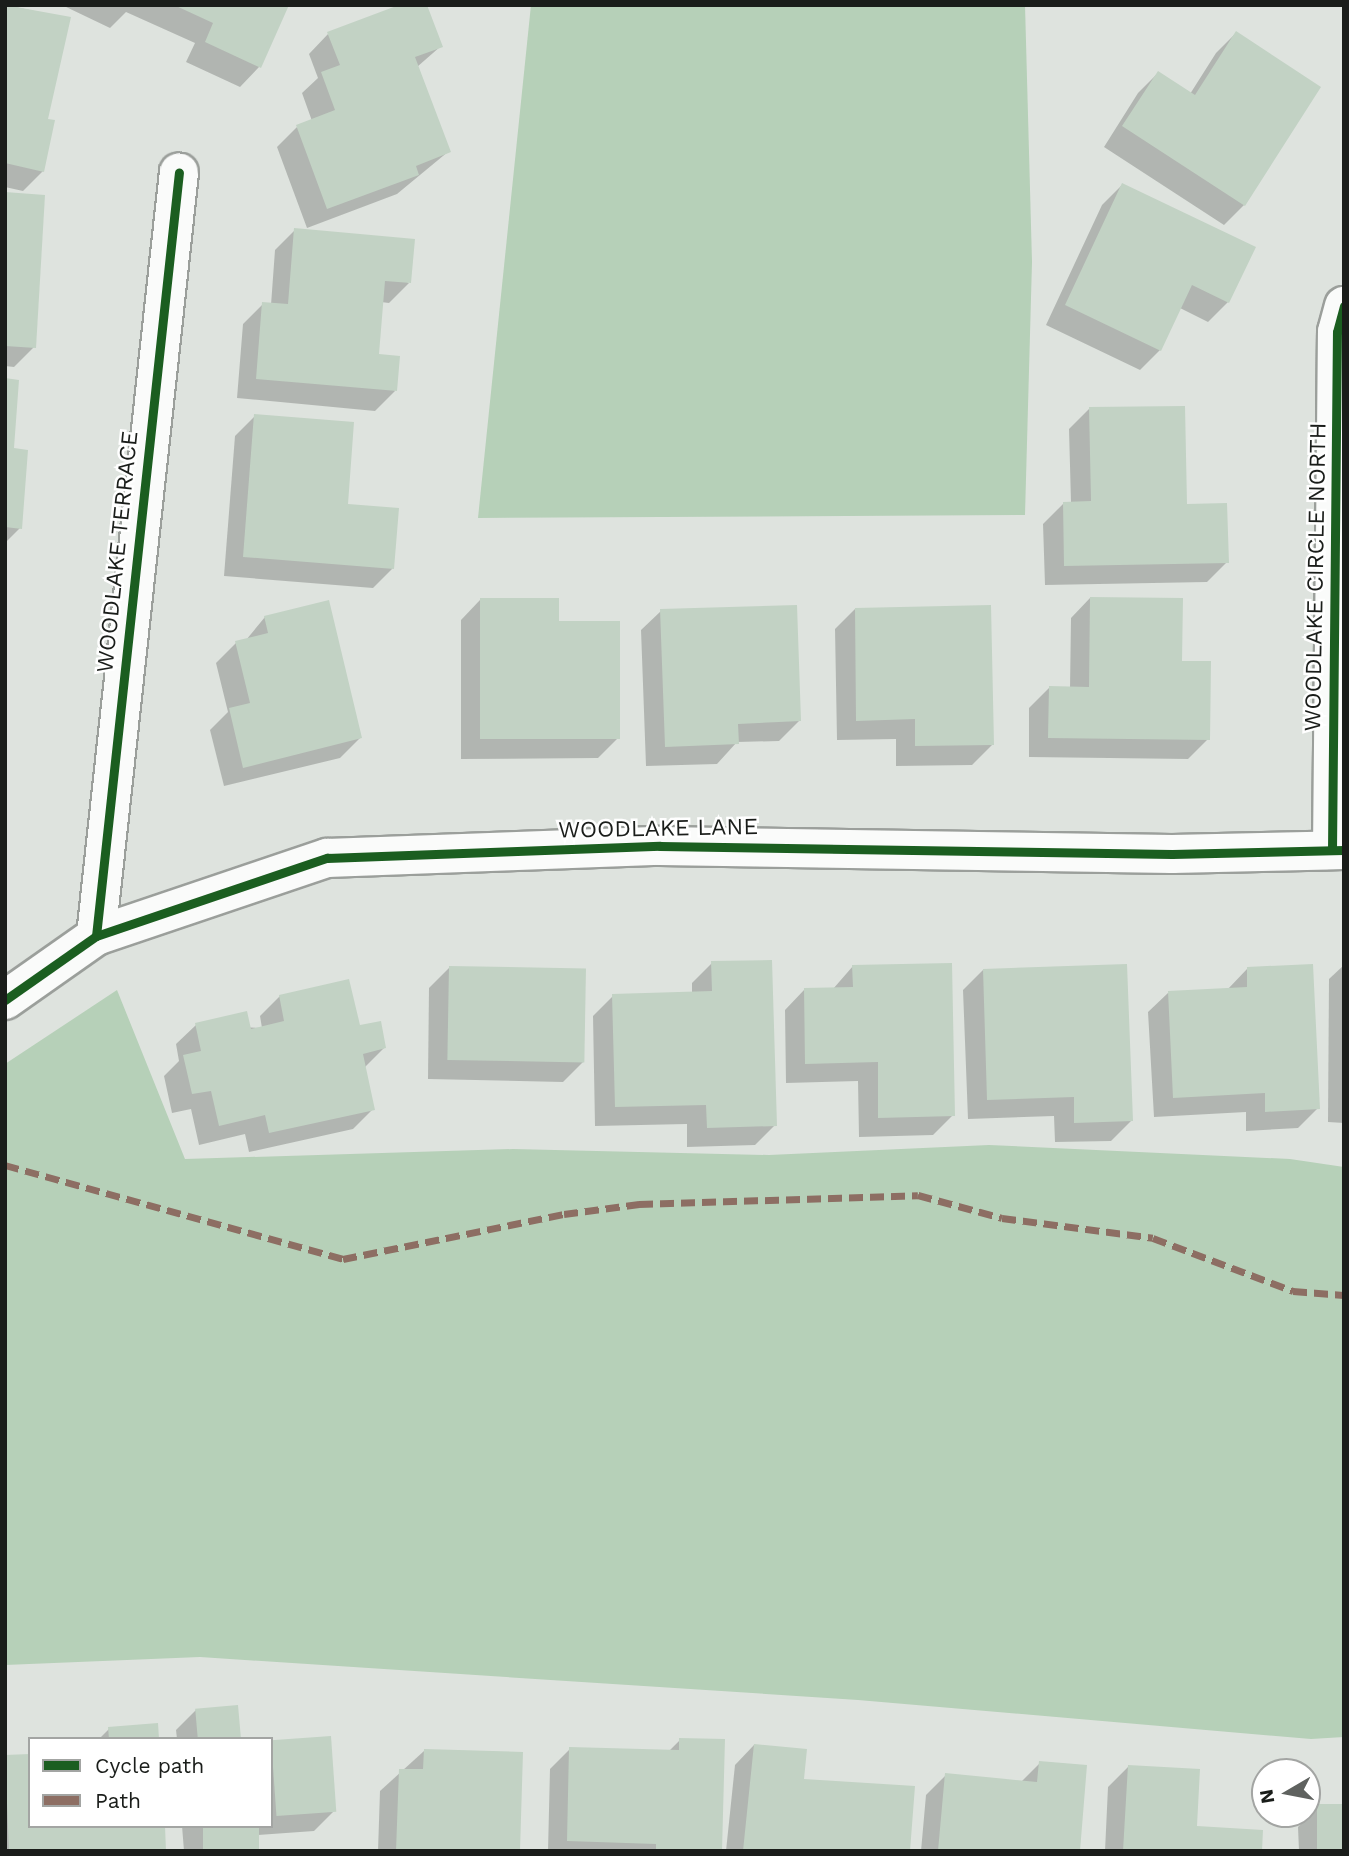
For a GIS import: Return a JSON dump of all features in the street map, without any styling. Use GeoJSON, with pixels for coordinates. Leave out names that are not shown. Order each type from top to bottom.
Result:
{"type":"FeatureCollection","features":[{"type":"Feature","properties":{"kind":"street","name":"WOODLAKE TERRACE"},"geometry":{"type":"LineString","coordinates":[[96,936],[179,172]]}},
{"type":"Feature","properties":{"kind":"street","name":"WOODLAKE CIRCLE NORTH"},"geometry":{"type":"LineString","coordinates":[[1338,850],[1337,332],[1344,306]]}},
{"type":"Feature","properties":{"kind":"street","name":"WOODLAKE LANE"},"geometry":{"type":"LineString","coordinates":[[5,1000],[96,936],[327,858],[660,846],[1172,854],[1338,850]]}},
{"type":"Feature","properties":{"kind":"green space"},"geometry":{"type":"Polygon","coordinates":[[[531,5],[1025,5],[1032,262],[1025,515],[478,518],[531,5]]]}},
{"type":"Feature","properties":{"kind":"green space"},"geometry":{"type":"Polygon","coordinates":[[[117,990],[185,1159],[513,1149],[769,1155],[989,1145],[1290,1159],[1344,1167],[1344,1737],[1311,1739],[858,1700],[200,1657],[5,1665],[5,1064],[117,990]]]}},
{"type":"Feature","properties":{"kind":"building"},"geometry":{"type":"Polygon","coordinates":[[[5,5],[71,17],[48,119],[55,120],[44,172],[5,163],[5,5]]]}},
{"type":"Feature","properties":{"kind":"building"},"geometry":{"type":"Polygon","coordinates":[[[174,5],[289,5],[261,68],[205,42],[213,23],[174,5]]]}},
{"type":"Feature","properties":{"kind":"building"},"geometry":{"type":"Polygon","coordinates":[[[399,5],[427,5],[443,47],[415,57],[451,152],[416,166],[419,175],[327,209],[296,125],[335,110],[321,72],[340,65],[327,32],[399,5]]]}},
{"type":"Feature","properties":{"kind":"building"},"geometry":{"type":"Polygon","coordinates":[[[1236,31],[1321,87],[1245,206],[1122,126],[1158,71],[1195,95],[1236,31]]]}},
{"type":"Feature","properties":{"kind":"building"},"geometry":{"type":"Polygon","coordinates":[[[1122,183],[1256,247],[1229,303],[1192,285],[1161,351],[1065,305],[1122,183]]]}},
{"type":"Feature","properties":{"kind":"building"},"geometry":{"type":"Polygon","coordinates":[[[5,192],[45,195],[36,348],[5,346],[5,192]]]}},
{"type":"Feature","properties":{"kind":"building"},"geometry":{"type":"Polygon","coordinates":[[[294,228],[415,239],[411,283],[385,281],[379,354],[400,356],[397,391],[256,379],[262,302],[288,304],[294,228]]]}},
{"type":"Feature","properties":{"kind":"building"},"geometry":{"type":"Polygon","coordinates":[[[5,378],[19,380],[14,448],[28,450],[22,529],[5,527],[5,378]]]}},
{"type":"Feature","properties":{"kind":"building"},"geometry":{"type":"Polygon","coordinates":[[[1185,406],[1187,504],[1227,503],[1229,563],[1064,566],[1063,502],[1091,501],[1089,407],[1185,406]]]}},
{"type":"Feature","properties":{"kind":"building"},"geometry":{"type":"Polygon","coordinates":[[[254,414],[354,422],[348,504],[399,508],[394,569],[243,557],[254,414]]]}},
{"type":"Feature","properties":{"kind":"building"},"geometry":{"type":"Polygon","coordinates":[[[1090,597],[1183,598],[1182,661],[1211,661],[1210,740],[1048,738],[1049,686],[1089,687],[1090,597]]]}},
{"type":"Feature","properties":{"kind":"building"},"geometry":{"type":"Polygon","coordinates":[[[480,598],[559,598],[559,621],[620,621],[620,739],[480,739],[480,598]]]}},
{"type":"Feature","properties":{"kind":"building"},"geometry":{"type":"Polygon","coordinates":[[[329,600],[362,738],[243,768],[229,708],[250,703],[235,641],[268,633],[264,616],[329,600]]]}},
{"type":"Feature","properties":{"kind":"building"},"geometry":{"type":"Polygon","coordinates":[[[797,605],[801,721],[738,724],[739,744],[665,747],[660,609],[797,605]]]}},
{"type":"Feature","properties":{"kind":"building"},"geometry":{"type":"Polygon","coordinates":[[[991,605],[994,745],[915,746],[915,719],[856,721],[855,608],[991,605]]]}},
{"type":"Feature","properties":{"kind":"building"},"geometry":{"type":"Polygon","coordinates":[[[772,960],[777,1126],[707,1128],[706,1105],[615,1107],[612,994],[712,991],[711,961],[772,960]]]}},
{"type":"Feature","properties":{"kind":"building"},"geometry":{"type":"Polygon","coordinates":[[[952,963],[955,1116],[878,1118],[878,1062],[805,1064],[804,988],[853,987],[852,965],[952,963]]]}},
{"type":"Feature","properties":{"kind":"building"},"geometry":{"type":"Polygon","coordinates":[[[1127,964],[1133,1121],[1074,1123],[1074,1097],[987,1100],[983,969],[1127,964]]]}},
{"type":"Feature","properties":{"kind":"building"},"geometry":{"type":"Polygon","coordinates":[[[1313,964],[1320,1109],[1265,1112],[1265,1093],[1173,1098],[1168,991],[1247,987],[1247,967],[1313,964]]]}},
{"type":"Feature","properties":{"kind":"building"},"geometry":{"type":"Polygon","coordinates":[[[449,966],[586,968],[584,1062],[447,1060],[449,966]]]}},
{"type":"Feature","properties":{"kind":"building"},"geometry":{"type":"Polygon","coordinates":[[[349,979],[360,1025],[381,1021],[386,1048],[363,1054],[375,1110],[269,1133],[265,1115],[219,1126],[211,1091],[192,1094],[183,1055],[201,1051],[195,1023],[247,1011],[251,1029],[284,1021],[279,995],[349,979]]]}},
{"type":"Feature","properties":{"kind":"building"},"geometry":{"type":"Polygon","coordinates":[[[238,1705],[241,1737],[198,1737],[195,1709],[238,1705]]]}},
{"type":"Feature","properties":{"kind":"building"},"geometry":{"type":"Polygon","coordinates":[[[158,1723],[159,1737],[109,1737],[108,1727],[158,1723]]]}},
{"type":"Feature","properties":{"kind":"building"},"geometry":{"type":"Polygon","coordinates":[[[331,1736],[336,1812],[276,1816],[273,1740],[331,1736]]]}},
{"type":"Feature","properties":{"kind":"building"},"geometry":{"type":"Polygon","coordinates":[[[679,1738],[725,1739],[722,1851],[656,1851],[656,1844],[567,1841],[569,1747],[679,1750],[679,1738]]]}},
{"type":"Feature","properties":{"kind":"building"},"geometry":{"type":"Polygon","coordinates":[[[754,1744],[807,1749],[804,1779],[915,1786],[910,1851],[743,1851],[754,1744]]]}},
{"type":"Feature","properties":{"kind":"building"},"geometry":{"type":"Polygon","coordinates":[[[424,1749],[523,1752],[520,1851],[396,1851],[399,1769],[423,1769],[424,1749]]]}},
{"type":"Feature","properties":{"kind":"building"},"geometry":{"type":"Polygon","coordinates":[[[28,1754],[28,1828],[165,1828],[166,1851],[9,1851],[5,1755],[28,1754]]]}},
{"type":"Feature","properties":{"kind":"building"},"geometry":{"type":"Polygon","coordinates":[[[1039,1761],[1087,1765],[1080,1851],[938,1851],[945,1773],[1037,1782],[1039,1761]]]}},
{"type":"Feature","properties":{"kind":"building"},"geometry":{"type":"Polygon","coordinates":[[[1128,1765],[1200,1769],[1197,1826],[1263,1830],[1262,1851],[1123,1851],[1128,1765]]]}},
{"type":"Feature","properties":{"kind":"building"},"geometry":{"type":"Polygon","coordinates":[[[1321,1804],[1344,1804],[1344,1851],[1317,1851],[1321,1804]]]}},
{"type":"Feature","properties":{"kind":"building"},"geometry":{"type":"Polygon","coordinates":[[[203,1828],[259,1828],[259,1851],[203,1851],[203,1828]]]}},
{"type":"Feature","properties":{"kind":"marked path"},"geometry":{"type":"LineString","coordinates":[[5,1165],[343,1259],[564,1214],[639,1204],[918,1195],[1002,1218],[1153,1238],[1293,1291],[1344,1295]]}},
{"type":"Feature","properties":{"kind":"cycle path"},"geometry":{"type":"LineString","coordinates":[[96,936],[179,172]]}},
{"type":"Feature","properties":{"kind":"cycle path"},"geometry":{"type":"LineString","coordinates":[[1332,850],[1337,332],[1344,306]]}},
{"type":"Feature","properties":{"kind":"cycle path"},"geometry":{"type":"LineString","coordinates":[[5,1000],[96,936],[327,858],[660,846],[1172,854],[1344,850]]}}]}
